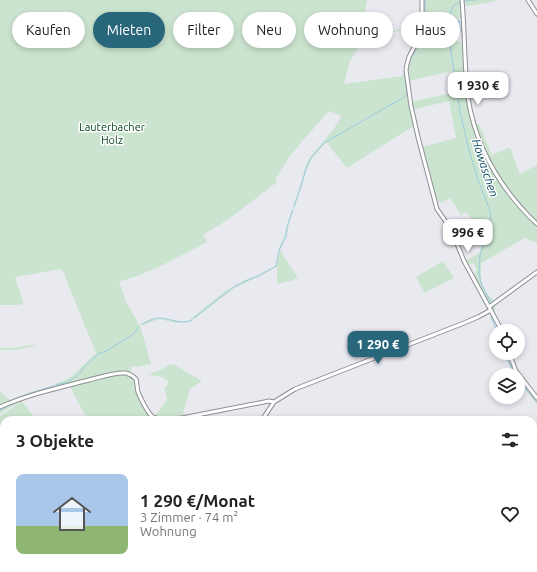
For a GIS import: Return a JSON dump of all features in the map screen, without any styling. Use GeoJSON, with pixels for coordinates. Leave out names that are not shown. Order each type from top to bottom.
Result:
{"type":"FeatureCollection","features":[{"type":"Feature","properties":{"kind":"street"},"geometry":{"type":"LineString","coordinates":[[422,0],[422,23],[420,36],[409,57],[406,67],[411,106],[436,205],[451,229],[464,261],[498,324]]}},
{"type":"Feature","properties":{"kind":"street"},"geometry":{"type":"LineString","coordinates":[[462,0],[467,85],[471,113],[476,132],[488,160],[504,187],[537,224]]}},
{"type":"Feature","properties":{"kind":"street"},"geometry":{"type":"LineString","coordinates":[[528,0],[537,14]]}},
{"type":"Feature","properties":{"kind":"street"},"geometry":{"type":"LineString","coordinates":[[265,416],[274,402],[287,393],[467,322],[483,314],[537,272]]}},
{"type":"Feature","properties":{"kind":"street"},"geometry":{"type":"LineString","coordinates":[[512,360],[516,371],[537,398]]}},
{"type":"Feature","properties":{"kind":"street"},"geometry":{"type":"LineString","coordinates":[[0,407],[40,392],[125,373],[132,375],[136,379],[139,393],[152,416]]}},
{"type":"Feature","properties":{"kind":"street"},"geometry":{"type":"LineString","coordinates":[[192,416],[271,401],[274,402]]}},
{"type":"Feature","properties":{"kind":"green space","name":"Lauterbacher Holz"},"geometry":{"type":"Polygon","coordinates":[[[0,0],[367,0],[365,12],[304,12],[304,48],[358,48],[350,61],[344,84],[402,76],[405,71],[414,126],[347,168],[326,142],[312,158],[306,171],[294,209],[293,207],[307,162],[333,130],[342,116],[329,111],[290,156],[275,180],[277,182],[229,219],[203,235],[207,242],[167,263],[140,275],[119,282],[125,297],[124,298],[141,328],[151,364],[138,367],[132,366],[130,373],[125,372],[56,386],[54,384],[72,376],[96,353],[62,269],[15,277],[24,304],[0,305],[0,0]]]}},
{"type":"Feature","properties":{"kind":"green space"},"geometry":{"type":"Polygon","coordinates":[[[423,0],[460,0],[462,19],[460,19],[460,12],[423,12],[423,0]]]}},
{"type":"Feature","properties":{"kind":"green space"},"geometry":{"type":"Polygon","coordinates":[[[465,0],[497,0],[488,3],[466,6],[465,0]]]}},
{"type":"Feature","properties":{"kind":"green space","name":"Lauterbacher Holz"},"geometry":{"type":"Polygon","coordinates":[[[401,29],[401,31],[393,32],[393,31],[401,29]]]}},
{"type":"Feature","properties":{"kind":"green space"},"geometry":{"type":"Polygon","coordinates":[[[460,42],[462,43],[467,99],[471,120],[479,144],[491,170],[499,182],[517,205],[537,226],[537,243],[525,238],[481,263],[481,281],[486,292],[495,302],[495,315],[473,276],[477,270],[473,263],[467,266],[465,261],[479,253],[486,236],[489,222],[481,226],[466,212],[461,215],[450,198],[442,203],[435,199],[422,147],[456,138],[449,101],[412,110],[411,102],[456,92],[453,71],[408,81],[407,68],[415,48],[460,48],[460,42]]]}},
{"type":"Feature","properties":{"kind":"green space"},"geometry":{"type":"Polygon","coordinates":[[[479,124],[492,155],[510,147],[520,174],[537,165],[537,221],[517,200],[500,177],[486,152],[476,125],[479,124]]]}},
{"type":"Feature","properties":{"kind":"green space"},"geometry":{"type":"Polygon","coordinates":[[[292,208],[293,210],[287,234],[280,250],[298,278],[277,284],[277,267],[233,289],[190,322],[176,323],[159,319],[141,326],[140,325],[156,318],[182,322],[190,320],[230,288],[231,289],[243,281],[276,266],[279,248],[285,234],[292,208]]]}},
{"type":"Feature","properties":{"kind":"green space"},"geometry":{"type":"Polygon","coordinates":[[[443,261],[454,278],[424,293],[416,277],[443,261]]]}},
{"type":"Feature","properties":{"kind":"green space"},"geometry":{"type":"Polygon","coordinates":[[[36,346],[15,350],[0,350],[0,348],[36,346]]]}},
{"type":"Feature","properties":{"kind":"green space"},"geometry":{"type":"Polygon","coordinates":[[[507,360],[510,360],[513,368],[510,368],[507,360]]]}},
{"type":"Feature","properties":{"kind":"green space"},"geometry":{"type":"Polygon","coordinates":[[[170,364],[175,365],[202,381],[190,389],[182,416],[155,416],[167,398],[164,389],[168,384],[168,381],[161,377],[147,375],[170,364]]]}},
{"type":"Feature","properties":{"kind":"green space"},"geometry":{"type":"Polygon","coordinates":[[[121,374],[130,375],[135,379],[137,393],[150,416],[86,416],[70,385],[121,374]]]}},
{"type":"Feature","properties":{"kind":"green space"},"geometry":{"type":"Polygon","coordinates":[[[525,385],[537,400],[537,404],[525,389],[525,385]]]}},
{"type":"Feature","properties":{"kind":"green space"},"geometry":{"type":"Polygon","coordinates":[[[53,386],[54,388],[28,395],[0,407],[0,392],[10,400],[27,393],[53,386]]]}},
{"type":"Feature","properties":{"kind":"green space"},"geometry":{"type":"Polygon","coordinates":[[[21,400],[33,416],[0,416],[21,400]]]}},
{"type":"Feature","properties":{"kind":"green space"},"geometry":{"type":"Polygon","coordinates":[[[15,402],[15,404],[0,414],[0,408],[15,402]]]}},
{"type":"Feature","properties":{"kind":"waterway"},"geometry":{"type":"LineString","coordinates":[[408,68],[411,58],[421,42],[425,26],[425,0]]}},
{"type":"Feature","properties":{"kind":"waterway","name":"Howaschen"},"geometry":{"type":"LineString","coordinates":[[477,0],[466,1],[454,5],[450,17],[449,34],[460,112],[477,177],[490,211],[490,228],[480,255],[479,273],[481,283],[493,307],[493,312]]}},
{"type":"Feature","properties":{"kind":"waterway"},"geometry":{"type":"LineString","coordinates":[[294,206],[311,158],[324,143],[406,96],[405,75]]}},
{"type":"Feature","properties":{"kind":"waterway"},"geometry":{"type":"LineString","coordinates":[[194,318],[235,286],[259,276],[276,266],[279,250],[286,237],[287,227],[293,210]]}},
{"type":"Feature","properties":{"kind":"waterway","name":"Howaschen"},"geometry":{"type":"LineString","coordinates":[[492,315],[491,318],[494,324]]}},
{"type":"Feature","properties":{"kind":"waterway"},"geometry":{"type":"LineString","coordinates":[[142,324],[157,318],[180,322],[192,320]]}},
{"type":"Feature","properties":{"kind":"waterway"},"geometry":{"type":"LineString","coordinates":[[56,385],[74,378],[99,353],[104,352],[132,335],[138,327]]}},
{"type":"Feature","properties":{"kind":"waterway","name":"Howaschen"},"geometry":{"type":"LineString","coordinates":[[508,360],[512,368]]}},
{"type":"Feature","properties":{"kind":"waterway"},"geometry":{"type":"LineString","coordinates":[[15,399],[53,386]]}},
{"type":"Feature","properties":{"kind":"waterway","name":"Howaschen"},"geometry":{"type":"LineString","coordinates":[[525,388],[537,403]]}},
{"type":"Feature","properties":{"kind":"waterway"},"geometry":{"type":"LineString","coordinates":[[0,410],[13,403]]}}]}
